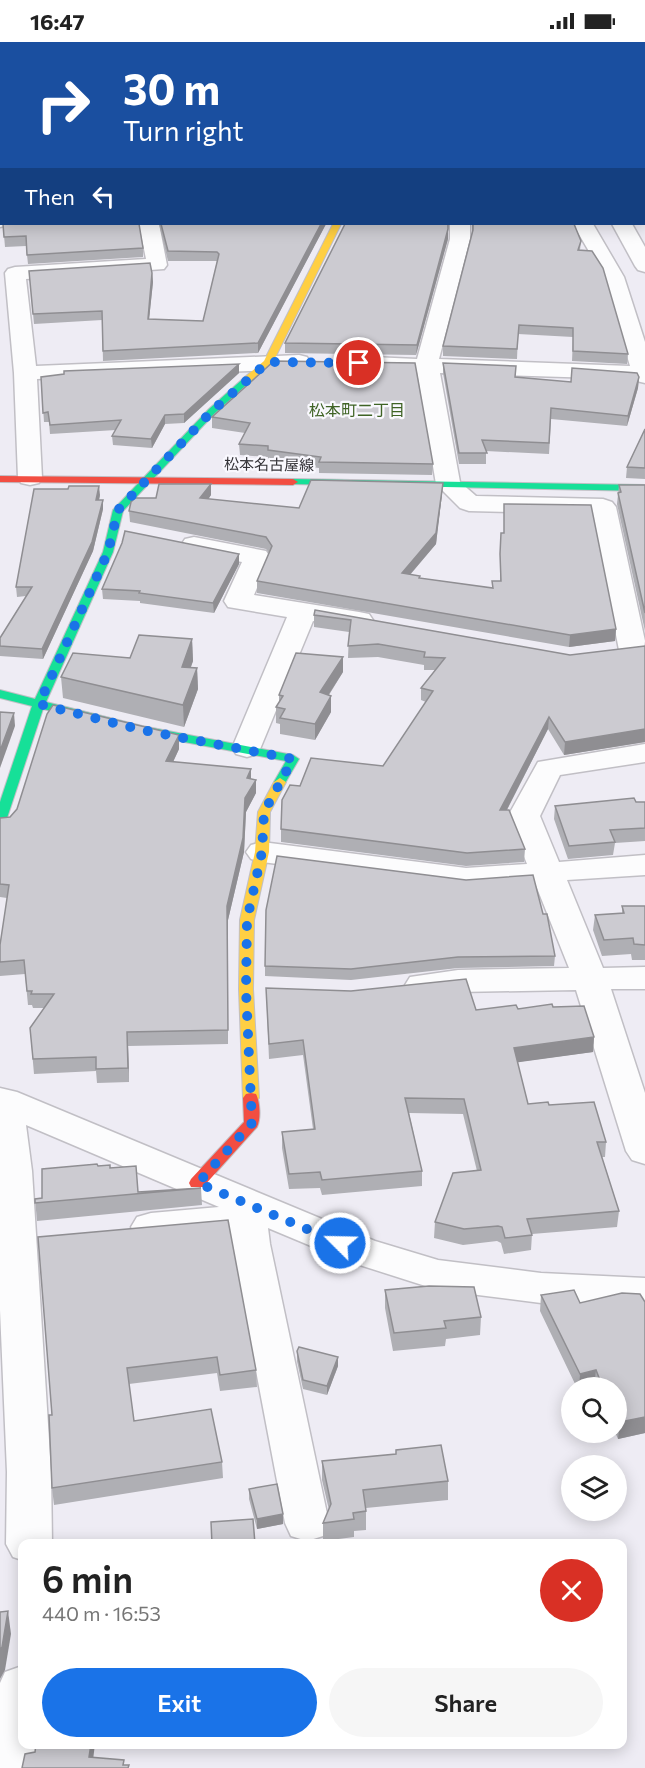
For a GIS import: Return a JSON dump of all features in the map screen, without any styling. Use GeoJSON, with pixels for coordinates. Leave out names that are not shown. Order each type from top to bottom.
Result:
{"type":"FeatureCollection","features":[{"type":"Feature","properties":{"kind":"street"},"geometry":{"type":"LineString","coordinates":[[30,478],[25,373],[15,273],[157,266],[149,225]]}},
{"type":"Feature","properties":{"kind":"street"},"geometry":{"type":"LineString","coordinates":[[0,821],[39,704],[108,552],[124,532],[118,510],[212,411],[268,362],[336,225]]}},
{"type":"Feature","properties":{"kind":"street"},"geometry":{"type":"LineString","coordinates":[[460,225],[460,239],[428,364],[448,484],[469,503],[603,507],[630,650]]}},
{"type":"Feature","properties":{"kind":"street"},"geometry":{"type":"LineString","coordinates":[[348,363],[628,372],[645,375],[614,277],[584,225]]}},
{"type":"Feature","properties":{"kind":"street"},"geometry":{"type":"LineString","coordinates":[[623,225],[645,266]]}},
{"type":"Feature","properties":{"kind":"street"},"geometry":{"type":"LineString","coordinates":[[25,373],[268,362],[325,363]]}},
{"type":"Feature","properties":{"kind":"street","name":"松本名古屋線"},"geometry":{"type":"LineString","coordinates":[[0,479],[145,479],[645,489]]}},
{"type":"Feature","properties":{"kind":"street"},"geometry":{"type":"LineString","coordinates":[[169,540],[257,557],[238,601],[385,624]]}},
{"type":"Feature","properties":{"kind":"street"},"geometry":{"type":"LineString","coordinates":[[247,748],[304,610]]}},
{"type":"Feature","properties":{"kind":"street"},"geometry":{"type":"LineString","coordinates":[[0,694],[142,730],[247,748],[293,759],[264,812],[262,852],[247,920],[246,990],[252,1123],[198,1183]]}},
{"type":"Feature","properties":{"kind":"street"},"geometry":{"type":"LineString","coordinates":[[645,753],[549,768],[524,816],[590,978],[645,1151]]}},
{"type":"Feature","properties":{"kind":"street"},"geometry":{"type":"LineString","coordinates":[[262,852],[466,878],[645,866]]}},
{"type":"Feature","properties":{"kind":"street"},"geometry":{"type":"LineString","coordinates":[[386,989],[458,981],[645,978]]}},
{"type":"Feature","properties":{"kind":"street"},"geometry":{"type":"LineString","coordinates":[[246,990],[281,991]]}},
{"type":"Feature","properties":{"kind":"street"},"geometry":{"type":"LineString","coordinates":[[2,1101],[198,1183],[253,1213],[438,1275],[541,1288],[645,1293]]}},
{"type":"Feature","properties":{"kind":"street"},"geometry":{"type":"LineString","coordinates":[[2,1101],[13,1171],[34,1237],[14,1475],[28,1539]]}},
{"type":"Feature","properties":{"kind":"street"},"geometry":{"type":"LineString","coordinates":[[121,1229],[253,1213]]}},
{"type":"Feature","properties":{"kind":"street"},"geometry":{"type":"LineString","coordinates":[[253,1213],[250,1244],[307,1523]]}},
{"type":"Feature","properties":{"kind":"street"},"geometry":{"type":"LineString","coordinates":[[10,1768],[18,1714]]}},
{"type":"Feature","properties":{"kind":"building"},"geometry":{"type":"Polygon","coordinates":[[[3,225],[139,225],[143,248],[27,255],[26,236],[4,237],[3,225]]]}},
{"type":"Feature","properties":{"kind":"building"},"geometry":{"type":"Polygon","coordinates":[[[161,225],[320,225],[258,343],[103,351],[102,311],[33,314],[29,271],[150,263],[152,273],[148,319],[203,321],[219,254],[217,252],[168,251],[161,225]]]}},
{"type":"Feature","properties":{"kind":"building"},"geometry":{"type":"Polygon","coordinates":[[[344,225],[448,225],[417,345],[285,343],[344,225]]]}},
{"type":"Feature","properties":{"kind":"building"},"geometry":{"type":"Polygon","coordinates":[[[473,225],[574,225],[581,241],[578,250],[592,251],[603,268],[628,354],[573,351],[573,328],[519,325],[517,349],[443,346],[473,225]]]}},
{"type":"Feature","properties":{"kind":"building"},"geometry":{"type":"Polygon","coordinates":[[[274,361],[415,363],[433,464],[319,462],[321,457],[268,450],[268,446],[239,444],[250,423],[212,417],[274,361]]]}},
{"type":"Feature","properties":{"kind":"building"},"geometry":{"type":"Polygon","coordinates":[[[443,363],[516,366],[515,377],[571,382],[572,368],[637,373],[639,377],[628,416],[551,408],[549,443],[482,440],[487,453],[459,453],[443,363]]]}},
{"type":"Feature","properties":{"kind":"building"},"geometry":{"type":"Polygon","coordinates":[[[239,364],[184,414],[165,415],[151,439],[112,436],[121,420],[50,425],[48,412],[43,413],[41,377],[64,374],[64,371],[239,364]]]}},
{"type":"Feature","properties":{"kind":"building"},"geometry":{"type":"Polygon","coordinates":[[[645,429],[645,468],[627,467],[645,429]]]}},
{"type":"Feature","properties":{"kind":"building"},"geometry":{"type":"Polygon","coordinates":[[[311,480],[443,483],[436,533],[402,573],[420,576],[419,578],[493,588],[492,581],[501,581],[500,554],[501,533],[504,533],[504,504],[591,505],[616,629],[570,635],[257,581],[272,546],[266,537],[129,511],[131,502],[135,498],[156,498],[159,484],[211,484],[200,498],[299,508],[311,480]]]}},
{"type":"Feature","properties":{"kind":"building"},"geometry":{"type":"Polygon","coordinates":[[[619,485],[645,485],[645,613],[618,493],[621,492],[619,485]]]}},
{"type":"Feature","properties":{"kind":"building"},"geometry":{"type":"Polygon","coordinates":[[[69,486],[99,486],[96,500],[103,500],[92,542],[42,649],[0,646],[0,638],[32,587],[16,587],[34,489],[68,489],[69,486]]]}},
{"type":"Feature","properties":{"kind":"building"},"geometry":{"type":"Polygon","coordinates":[[[125,531],[239,554],[213,603],[139,593],[140,591],[102,589],[125,531]]]}},
{"type":"Feature","properties":{"kind":"building"},"geometry":{"type":"Polygon","coordinates":[[[315,610],[570,655],[645,646],[645,729],[565,742],[549,717],[500,810],[509,810],[525,849],[467,853],[281,829],[282,800],[290,785],[300,786],[311,758],[383,766],[433,691],[421,688],[445,658],[424,657],[425,652],[378,644],[348,646],[351,620],[314,615],[315,610]]]}},
{"type":"Feature","properties":{"kind":"building"},"geometry":{"type":"Polygon","coordinates":[[[139,635],[192,639],[182,667],[197,668],[183,705],[61,677],[73,653],[130,658],[139,635]]]}},
{"type":"Feature","properties":{"kind":"building"},"geometry":{"type":"Polygon","coordinates":[[[296,653],[343,657],[320,692],[331,696],[315,724],[280,718],[285,709],[276,707],[283,696],[279,695],[296,653]]]}},
{"type":"Feature","properties":{"kind":"building"},"geometry":{"type":"Polygon","coordinates":[[[53,705],[179,735],[166,761],[251,769],[247,778],[256,780],[245,798],[243,838],[227,906],[228,1030],[127,1032],[128,1068],[96,1069],[96,1057],[33,1059],[30,1028],[54,994],[31,994],[32,991],[27,991],[24,960],[0,962],[0,945],[9,885],[0,884],[0,818],[10,817],[17,809],[47,714],[53,705]]]}},
{"type":"Feature","properties":{"kind":"building"},"geometry":{"type":"Polygon","coordinates":[[[0,712],[14,713],[0,751],[0,712]]]}},
{"type":"Feature","properties":{"kind":"building"},"geometry":{"type":"Polygon","coordinates":[[[634,798],[636,802],[645,802],[645,828],[610,830],[615,842],[569,846],[555,806],[634,798]]]}},
{"type":"Feature","properties":{"kind":"building"},"geometry":{"type":"Polygon","coordinates":[[[277,856],[466,880],[533,875],[543,914],[547,914],[555,956],[458,957],[351,969],[265,966],[266,910],[277,856]]]}},
{"type":"Feature","properties":{"kind":"building"},"geometry":{"type":"Polygon","coordinates":[[[622,906],[645,906],[645,945],[634,944],[633,938],[604,940],[595,915],[624,913],[622,906]]]}},
{"type":"Feature","properties":{"kind":"building"},"geometry":{"type":"Polygon","coordinates":[[[466,979],[476,1010],[516,1005],[518,1009],[552,1004],[553,1007],[584,1006],[594,1037],[514,1048],[528,1104],[594,1102],[606,1142],[597,1142],[619,1211],[527,1219],[532,1235],[505,1238],[502,1227],[498,1226],[464,1229],[435,1222],[453,1173],[481,1170],[464,1099],[405,1098],[422,1171],[322,1180],[320,1172],[289,1174],[282,1132],[315,1129],[303,1040],[269,1044],[266,988],[351,991],[466,979]]]}},
{"type":"Feature","properties":{"kind":"building"},"geometry":{"type":"Polygon","coordinates":[[[97,1164],[98,1166],[110,1165],[110,1168],[136,1166],[138,1192],[201,1188],[35,1203],[35,1199],[42,1198],[42,1169],[97,1164]]]}},
{"type":"Feature","properties":{"kind":"building"},"geometry":{"type":"Polygon","coordinates":[[[228,1220],[256,1370],[220,1375],[217,1357],[127,1368],[134,1421],[211,1409],[222,1462],[52,1488],[49,1415],[52,1415],[38,1237],[228,1220]]]}},
{"type":"Feature","properties":{"kind":"building"},"geometry":{"type":"Polygon","coordinates":[[[429,1286],[474,1287],[481,1317],[444,1321],[446,1328],[394,1333],[385,1290],[429,1286]]]}},
{"type":"Feature","properties":{"kind":"building"},"geometry":{"type":"Polygon","coordinates":[[[574,1290],[580,1303],[622,1293],[640,1294],[645,1302],[645,1417],[627,1421],[627,1377],[599,1377],[596,1370],[580,1374],[541,1295],[574,1290]]]}},
{"type":"Feature","properties":{"kind":"building"},"geometry":{"type":"Polygon","coordinates":[[[299,1347],[338,1357],[327,1386],[303,1380],[297,1351],[299,1347]]]}},
{"type":"Feature","properties":{"kind":"building"},"geometry":{"type":"Polygon","coordinates":[[[441,1445],[448,1481],[363,1490],[366,1511],[353,1513],[354,1519],[323,1523],[331,1504],[322,1461],[396,1454],[396,1450],[441,1445]]]}},
{"type":"Feature","properties":{"kind":"building"},"geometry":{"type":"Polygon","coordinates":[[[277,1484],[283,1514],[257,1519],[249,1489],[277,1484]]]}},
{"type":"Feature","properties":{"kind":"building"},"geometry":{"type":"Polygon","coordinates":[[[253,1519],[255,1539],[212,1539],[211,1522],[253,1519]]]}},
{"type":"Feature","properties":{"kind":"building"},"geometry":{"type":"Polygon","coordinates":[[[8,1611],[2,1647],[0,1650],[0,1612],[8,1611]]]}},
{"type":"Feature","properties":{"kind":"building"},"geometry":{"type":"Polygon","coordinates":[[[35,1749],[90,1749],[89,1757],[124,1760],[123,1765],[129,1765],[128,1768],[22,1768],[25,1754],[35,1752],[35,1749]]]}},
{"type":"Feature","properties":{"kind":"waterway"},"geometry":{"type":"LineString","coordinates":[[645,42],[645,49]]}},
{"type":"Feature","properties":{"kind":"traffic: fast"},"geometry":{"type":"LineString","coordinates":[[0,821],[39,704],[108,552],[118,510],[212,411],[248,379]]}},
{"type":"Feature","properties":{"kind":"traffic: fast"},"geometry":{"type":"LineString","coordinates":[[293,482],[645,488]]}},
{"type":"Feature","properties":{"kind":"traffic: fast"},"geometry":{"type":"LineString","coordinates":[[0,694],[142,730],[293,759],[280,782]]}},
{"type":"Feature","properties":{"kind":"traffic: slow"},"geometry":{"type":"LineString","coordinates":[[248,379],[268,362],[336,225]]}},
{"type":"Feature","properties":{"kind":"traffic: slow"},"geometry":{"type":"LineString","coordinates":[[251,1098],[246,989],[247,920],[262,852],[264,812],[280,782]]}},
{"type":"Feature","properties":{"kind":"traffic: jam"},"geometry":{"type":"LineString","coordinates":[[0,479],[293,482]]}},
{"type":"Feature","properties":{"kind":"traffic: jam"},"geometry":{"type":"LineString","coordinates":[[197,1183],[252,1123],[251,1098]]}},
{"type":"Feature","properties":{"kind":"district","name":"松本町二丁目"},"geometry":{"type":"Point","coordinates":[357,409]}},
{"type":"Feature","properties":{"kind":"route"},"geometry":{"type":"LineString","coordinates":[[340,1243],[198,1183],[252,1123],[246,990],[247,920],[262,852],[264,812],[293,759],[247,748],[142,730],[39,704],[108,552],[118,510],[145,479],[212,411],[268,362],[359,363]]}}]}
